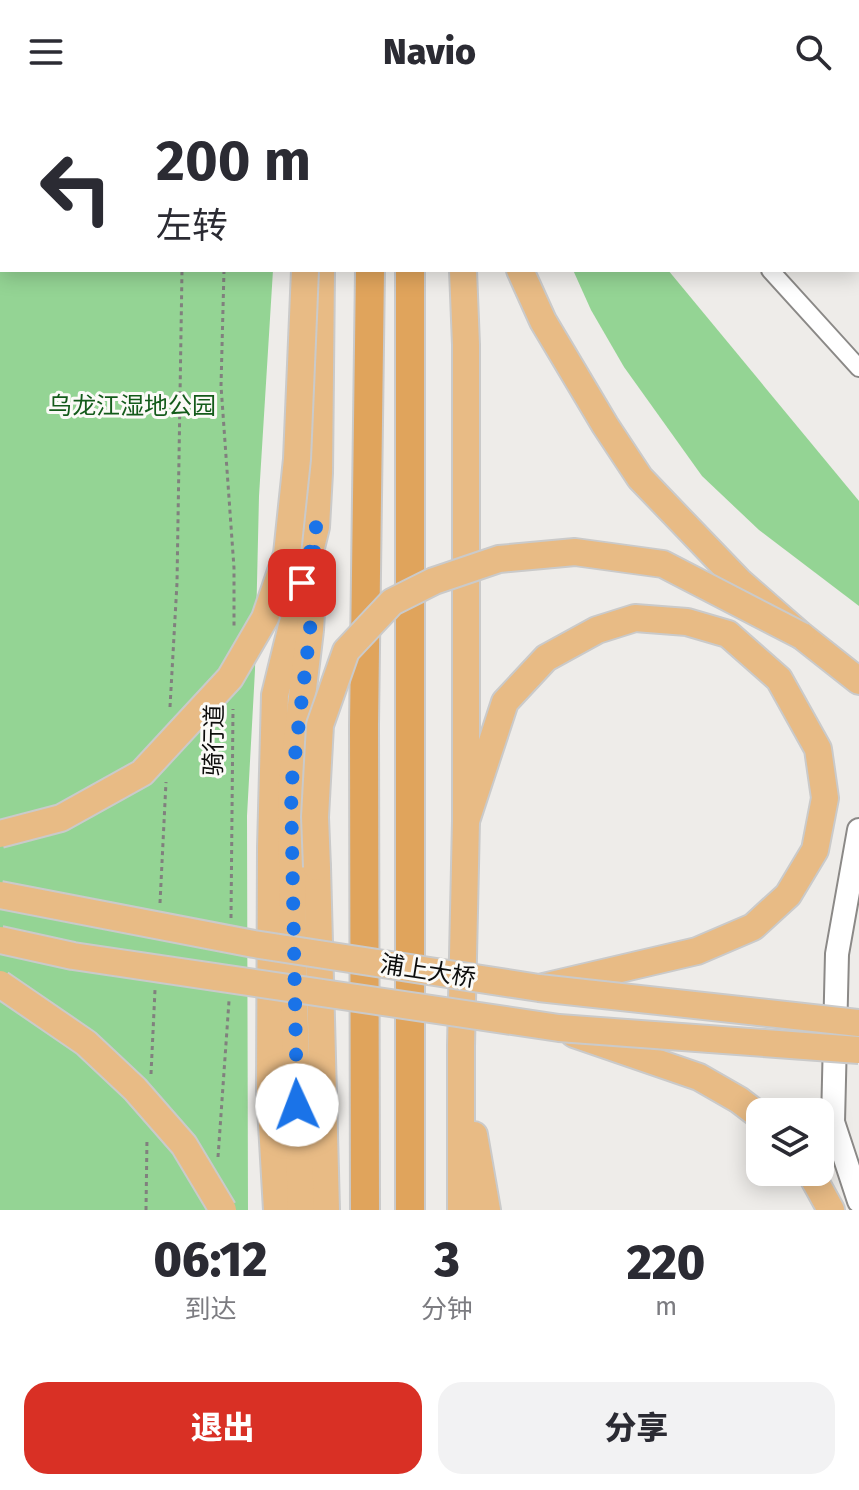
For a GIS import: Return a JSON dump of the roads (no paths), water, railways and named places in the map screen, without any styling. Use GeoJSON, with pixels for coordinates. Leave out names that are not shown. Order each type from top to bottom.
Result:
{"type":"FeatureCollection","features":[{"type":"Feature","properties":{"kind":"highway"},"geometry":{"type":"LineString","coordinates":[[365,1210],[364,725],[370,272]]}},
{"type":"Feature","properties":{"kind":"highway"},"geometry":{"type":"LineString","coordinates":[[410,272],[410,1210]]}},
{"type":"Feature","properties":{"kind":"main road"},"geometry":{"type":"LineString","coordinates":[[0,834],[61,818],[142,773],[230,678],[265,618],[287,554],[297,459],[305,272]]}},
{"type":"Feature","properties":{"kind":"main road"},"geometry":{"type":"LineString","coordinates":[[301,1210],[291,789],[310,630],[316,527],[321,272]]}},
{"type":"Feature","properties":{"kind":"main road"},"geometry":{"type":"LineString","coordinates":[[461,1210],[466,821],[466,345],[463,272]]}},
{"type":"Feature","properties":{"kind":"main road"},"geometry":{"type":"LineString","coordinates":[[521,272],[543,321],[640,478],[739,581],[859,681]]}},
{"type":"Feature","properties":{"kind":"main road"},"geometry":{"type":"LineString","coordinates":[[277,1210],[270,1090],[275,695],[316,527]]}},
{"type":"Feature","properties":{"kind":"main road"},"geometry":{"type":"LineString","coordinates":[[326,1210],[315,817],[320,725],[346,651],[392,602],[434,581],[499,559],[575,552],[663,564],[802,636]]}},
{"type":"Feature","properties":{"kind":"main road"},"geometry":{"type":"LineString","coordinates":[[466,821],[505,702],[546,658],[597,630],[635,618],[687,622],[728,634],[779,679],[818,749],[825,798],[815,850],[788,895],[753,927],[697,951],[539,988]]}},
{"type":"Feature","properties":{"kind":"main road","name":"浦上大桥"},"geometry":{"type":"LineString","coordinates":[[0,895],[254,944],[539,988],[859,1023]]}},
{"type":"Feature","properties":{"kind":"main road"},"geometry":{"type":"LineString","coordinates":[[0,940],[73,956],[559,1028],[859,1050]]}},
{"type":"Feature","properties":{"kind":"main road"},"geometry":{"type":"LineString","coordinates":[[0,984],[86,1043],[135,1089],[184,1145],[223,1210]]}},
{"type":"Feature","properties":{"kind":"main road"},"geometry":{"type":"LineString","coordinates":[[559,1028],[699,1077],[746,1105]]}},
{"type":"Feature","properties":{"kind":"main road"},"geometry":{"type":"LineString","coordinates":[[461,1046],[487,1210]]}},
{"type":"Feature","properties":{"kind":"main road"},"geometry":{"type":"LineString","coordinates":[[818,1186],[831,1210]]}},
{"type":"Feature","properties":{"kind":"street"},"geometry":{"type":"LineString","coordinates":[[772,272],[859,368]]}},
{"type":"Feature","properties":{"kind":"street"},"geometry":{"type":"LineString","coordinates":[[859,830],[837,954],[833,1122],[859,1201]]}},
{"type":"Feature","properties":{"kind":"park label","name":"乌龙江湿地公园"},"geometry":{"type":"Point","coordinates":[132,406]}}]}
